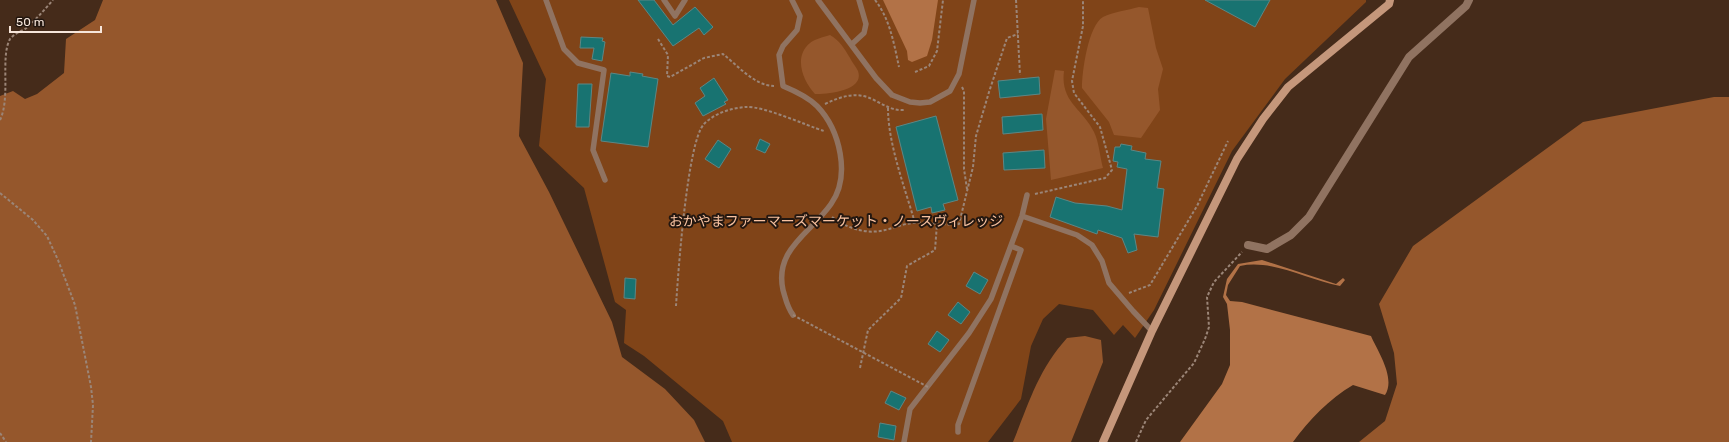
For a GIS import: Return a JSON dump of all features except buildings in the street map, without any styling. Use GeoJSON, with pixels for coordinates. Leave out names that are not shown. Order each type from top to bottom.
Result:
{"type":"FeatureCollection","features":[{"type":"Feature","properties":{"kind":"street"},"geometry":{"type":"LineString","coordinates":[[1104,442],[1152,331],[1237,158],[1263,118],[1288,87],[1389,4],[1390,0]]}},
{"type":"Feature","properties":{"kind":"street"},"geometry":{"type":"LineString","coordinates":[[1248,245],[1267,249],[1291,235],[1309,217],[1409,57],[1466,6],[1469,0]]}},
{"type":"Feature","properties":{"kind":"lane"},"geometry":{"type":"LineString","coordinates":[[546,0],[564,49],[578,63],[604,70],[593,150],[605,180]]}},
{"type":"Feature","properties":{"kind":"lane"},"geometry":{"type":"LineString","coordinates":[[664,0],[674,16],[685,0]]}},
{"type":"Feature","properties":{"kind":"lane"},"geometry":{"type":"LineString","coordinates":[[792,0],[800,16],[797,30],[783,46],[778,55],[783,86],[799,93],[819,108],[827,118],[835,135],[841,163],[840,188],[825,211],[795,244],[787,257],[780,276],[787,308],[793,315]]}},
{"type":"Feature","properties":{"kind":"lane"},"geometry":{"type":"LineString","coordinates":[[818,0],[876,78],[892,94],[910,102],[920,103],[930,102],[950,91],[960,74],[974,0]]}},
{"type":"Feature","properties":{"kind":"lane"},"geometry":{"type":"LineString","coordinates":[[852,44],[864,33],[866,24],[859,0]]}},
{"type":"Feature","properties":{"kind":"lane"},"geometry":{"type":"LineString","coordinates":[[904,442],[910,409],[969,333],[991,299],[1022,216],[1027,195]]}},
{"type":"Feature","properties":{"kind":"lane"},"geometry":{"type":"LineString","coordinates":[[1022,216],[1077,235],[1092,245],[1102,261],[1109,283],[1133,312],[1152,331]]}},
{"type":"Feature","properties":{"kind":"lane"},"geometry":{"type":"LineString","coordinates":[[958,432],[958,425],[1021,250],[1011,246]]}},
{"type":"Feature","properties":{"kind":"path"},"geometry":{"type":"LineString","coordinates":[[0,120],[5,101],[5,52],[9,40],[15,33],[25,28],[52,0]]}},
{"type":"Feature","properties":{"kind":"path"},"geometry":{"type":"LineString","coordinates":[[875,0],[885,17],[891,32],[899,67]]}},
{"type":"Feature","properties":{"kind":"path"},"geometry":{"type":"LineString","coordinates":[[915,72],[929,66],[937,51],[943,0]]}},
{"type":"Feature","properties":{"kind":"path"},"geometry":{"type":"LineString","coordinates":[[1016,0],[1020,75]]}},
{"type":"Feature","properties":{"kind":"path"},"geometry":{"type":"LineString","coordinates":[[1027,195],[1106,178],[1112,170],[1100,127],[1074,94],[1072,81],[1082,26],[1083,0]]}},
{"type":"Feature","properties":{"kind":"path"},"geometry":{"type":"LineString","coordinates":[[825,211],[843,226],[868,232],[882,231],[915,223],[958,224],[973,167],[976,136],[989,92],[1007,38],[1018,34]]}},
{"type":"Feature","properties":{"kind":"path"},"geometry":{"type":"LineString","coordinates":[[658,39],[668,55],[667,76],[670,77],[704,58],[723,54],[752,78],[766,86],[783,86]]}},
{"type":"Feature","properties":{"kind":"path"},"geometry":{"type":"LineString","coordinates":[[956,79],[964,90],[964,169],[967,192]]}},
{"type":"Feature","properties":{"kind":"path"},"geometry":{"type":"LineString","coordinates":[[819,108],[842,96],[852,95],[867,97],[888,108],[903,110],[920,103]]}},
{"type":"Feature","properties":{"kind":"path"},"geometry":{"type":"LineString","coordinates":[[676,306],[683,222],[695,141],[703,125],[717,114],[747,107],[768,112],[835,135]]}},
{"type":"Feature","properties":{"kind":"path"},"geometry":{"type":"LineString","coordinates":[[888,108],[888,120],[894,148],[915,223]]}},
{"type":"Feature","properties":{"kind":"path"},"geometry":{"type":"LineString","coordinates":[[1120,295],[1138,291],[1150,285],[1197,206],[1228,141]]}},
{"type":"Feature","properties":{"kind":"path"},"geometry":{"type":"LineString","coordinates":[[0,193],[33,220],[47,236],[75,305],[91,387],[93,405],[91,442]]}},
{"type":"Feature","properties":{"kind":"path"},"geometry":{"type":"LineString","coordinates":[[860,368],[868,330],[901,298],[908,266],[936,250],[937,224]]}},
{"type":"Feature","properties":{"kind":"path"},"geometry":{"type":"LineString","coordinates":[[1136,442],[1146,420],[1194,363],[1209,327],[1207,297],[1214,282],[1248,245]]}},
{"type":"Feature","properties":{"kind":"path"},"geometry":{"type":"LineString","coordinates":[[793,315],[928,387]]}},
{"type":"Feature","properties":{"kind":"path"},"geometry":{"type":"LineString","coordinates":[[0,433],[6,442]]}},
{"type":"Feature","properties":{"kind":"green space","name":"おかやまファーマーズマーケット・ノースヴィレッジ"},"geometry":{"type":"Polygon","coordinates":[[[509,0],[1366,0],[1366,2],[1285,79],[1232,151],[1154,310],[1135,338],[1123,325],[1114,335],[1093,310],[1059,304],[1043,319],[1031,346],[1021,399],[988,442],[732,442],[723,421],[644,356],[624,343],[626,310],[615,302],[584,188],[539,146],[546,79],[509,0]]]}},
{"type":"Feature","properties":{"kind":"shaded area"},"geometry":{"type":"Polygon","coordinates":[[[103,0],[496,0],[523,63],[519,136],[549,192],[612,322],[622,357],[665,389],[694,420],[705,442],[0,442],[0,96],[13,91],[25,99],[37,94],[64,73],[66,39],[95,20],[103,0]]]}},
{"type":"Feature","properties":{"kind":"shaded area"},"geometry":{"type":"Polygon","coordinates":[[[883,0],[938,0],[932,40],[927,56],[912,62],[908,60],[907,51],[883,0]]]}},
{"type":"Feature","properties":{"kind":"shaded area"},"geometry":{"type":"Polygon","coordinates":[[[1139,7],[1148,8],[1156,48],[1163,69],[1158,89],[1160,110],[1141,138],[1114,135],[1109,122],[1082,88],[1083,71],[1087,50],[1093,30],[1098,22],[1107,15],[1139,7]]]}},
{"type":"Feature","properties":{"kind":"shaded area"},"geometry":{"type":"Polygon","coordinates":[[[830,35],[844,48],[858,71],[859,78],[851,87],[844,90],[815,94],[804,76],[801,62],[802,55],[810,43],[830,35]]]}},
{"type":"Feature","properties":{"kind":"shaded area"},"geometry":{"type":"Polygon","coordinates":[[[1055,70],[1064,71],[1065,90],[1096,136],[1103,168],[1051,180],[1046,119],[1055,70]]]}},
{"type":"Feature","properties":{"kind":"shaded area"},"geometry":{"type":"Polygon","coordinates":[[[1714,97],[1729,97],[1729,442],[1359,442],[1385,421],[1397,384],[1394,353],[1379,304],[1413,246],[1583,122],[1714,97]]]}},
{"type":"Feature","properties":{"kind":"shaded area"},"geometry":{"type":"Polygon","coordinates":[[[1262,260],[1336,284],[1343,278],[1345,280],[1340,286],[1265,265],[1240,266],[1228,285],[1226,295],[1230,301],[1242,302],[1371,336],[1385,365],[1387,373],[1388,388],[1385,395],[1353,385],[1320,410],[1293,442],[1180,442],[1222,384],[1230,365],[1230,330],[1227,304],[1223,297],[1227,279],[1238,264],[1262,260]]]}},
{"type":"Feature","properties":{"kind":"shaded area"},"geometry":{"type":"Polygon","coordinates":[[[1085,336],[1101,340],[1103,362],[1071,442],[1013,442],[1035,387],[1057,350],[1067,338],[1085,336]]]}}]}
